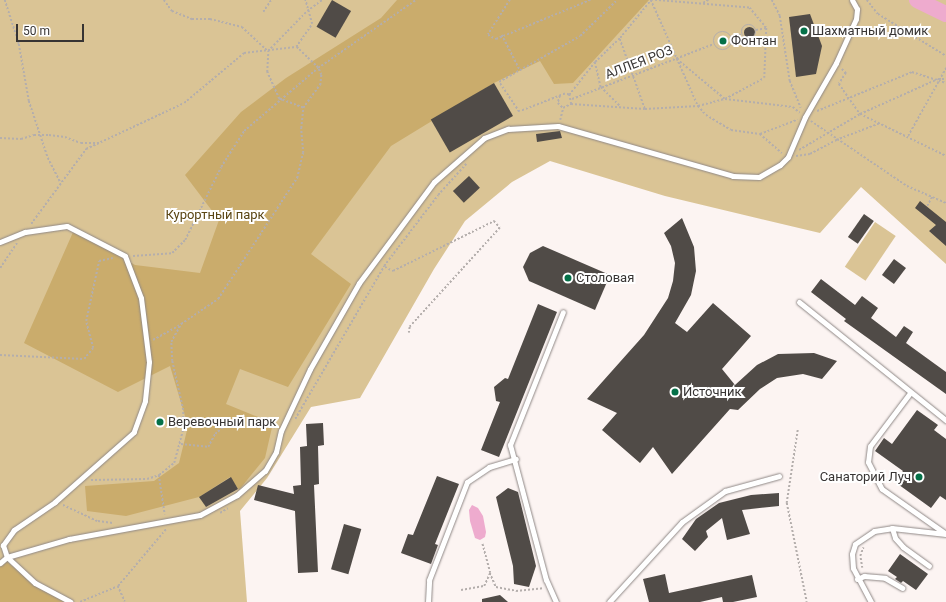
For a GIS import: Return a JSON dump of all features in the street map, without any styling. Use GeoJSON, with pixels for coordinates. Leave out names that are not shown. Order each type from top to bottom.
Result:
{"type":"FeatureCollection","features":[{"type":"Feature","properties":{"kind":"lane"},"geometry":{"type":"LineString","coordinates":[[0,563],[7,557],[69,539],[200,515],[237,495],[265,471],[276,452],[281,430],[310,369],[359,283],[434,182],[484,138],[508,129],[558,126],[733,176],[759,177],[780,165],[788,157],[805,117],[836,63],[856,19],[857,9],[852,0]]}},
{"type":"Feature","properties":{"kind":"lane"},"geometry":{"type":"LineString","coordinates":[[0,242],[25,232],[67,226],[125,256],[141,298],[149,362],[145,401],[134,432],[55,502],[14,530],[3,545],[7,557],[35,583],[70,602]]}},
{"type":"Feature","properties":{"kind":"lane"},"geometry":{"type":"LineString","coordinates":[[799,302],[910,393],[946,420]]}},
{"type":"Feature","properties":{"kind":"lane"},"geometry":{"type":"LineString","coordinates":[[556,602],[549,588],[516,458],[510,452],[510,445],[563,312]]}},
{"type":"Feature","properties":{"kind":"lane"},"geometry":{"type":"LineString","coordinates":[[910,393],[870,446],[868,462],[882,489],[946,534]]}},
{"type":"Feature","properties":{"kind":"lane"},"geometry":{"type":"LineString","coordinates":[[428,602],[429,580],[467,482],[489,467],[516,458]]}},
{"type":"Feature","properties":{"kind":"lane"},"geometry":{"type":"LineString","coordinates":[[609,602],[688,518],[725,491],[779,476]]}},
{"type":"Feature","properties":{"kind":"lane"},"geometry":{"type":"LineString","coordinates":[[871,602],[857,579],[852,554],[855,544],[874,531],[892,528],[946,534]]}},
{"type":"Feature","properties":{"kind":"lane"},"geometry":{"type":"LineString","coordinates":[[892,528],[895,538],[903,547],[929,566]]}},
{"type":"Feature","properties":{"kind":"lane"},"geometry":{"type":"LineString","coordinates":[[857,579],[864,576],[885,578],[902,588]]}},
{"type":"Feature","properties":{"kind":"path"},"geometry":{"type":"LineString","coordinates":[[5,0],[19,44],[29,101],[48,158],[61,183]]}},
{"type":"Feature","properties":{"kind":"path"},"geometry":{"type":"LineString","coordinates":[[164,0],[172,11],[192,19],[210,18],[242,27],[268,51]]}},
{"type":"Feature","properties":{"kind":"path"},"geometry":{"type":"LineString","coordinates":[[263,12],[271,0]]}},
{"type":"Feature","properties":{"kind":"path"},"geometry":{"type":"LineString","coordinates":[[0,268],[86,149],[184,103],[244,53],[296,47],[312,24],[305,0]]}},
{"type":"Feature","properties":{"kind":"path"},"geometry":{"type":"LineString","coordinates":[[303,108],[279,99],[267,72],[268,51],[307,10],[322,0]]}},
{"type":"Feature","properties":{"kind":"path"},"geometry":{"type":"LineString","coordinates":[[0,355],[84,359],[93,348],[86,321],[99,261],[125,256],[172,252],[185,240],[222,167],[244,131],[279,99],[318,68],[416,0]]}},
{"type":"Feature","properties":{"kind":"path"},"geometry":{"type":"LineString","coordinates":[[510,0],[488,35],[496,39],[502,34],[590,0]]}},
{"type":"Feature","properties":{"kind":"path"},"geometry":{"type":"LineString","coordinates":[[571,104],[572,99],[569,96],[560,96],[519,112],[499,82],[580,36],[617,0]]}},
{"type":"Feature","properties":{"kind":"path"},"geometry":{"type":"LineString","coordinates":[[558,126],[564,108],[571,104],[644,108],[698,106],[725,99],[764,78],[766,28],[749,8],[651,0]]}},
{"type":"Feature","properties":{"kind":"path"},"geometry":{"type":"LineString","coordinates":[[569,96],[595,62],[620,38],[651,0]]}},
{"type":"Feature","properties":{"kind":"path"},"geometry":{"type":"LineString","coordinates":[[651,0],[698,106],[718,124],[731,130],[760,134],[805,117],[848,97],[912,72],[938,79],[946,83]]}},
{"type":"Feature","properties":{"kind":"path"},"geometry":{"type":"LineString","coordinates":[[702,4],[708,0]]}},
{"type":"Feature","properties":{"kind":"path"},"geometry":{"type":"LineString","coordinates":[[772,0],[780,16],[790,81],[805,117]]}},
{"type":"Feature","properties":{"kind":"path"},"geometry":{"type":"LineString","coordinates":[[867,0],[878,14],[946,56]]}},
{"type":"Feature","properties":{"kind":"path"},"geometry":{"type":"LineString","coordinates":[[732,37],[742,34],[746,26],[752,26],[756,30]]}},
{"type":"Feature","properties":{"kind":"path"},"geometry":{"type":"LineString","coordinates":[[756,30],[766,28]]}},
{"type":"Feature","properties":{"kind":"path"},"geometry":{"type":"LineString","coordinates":[[742,34],[746,39],[752,39],[756,30]]}},
{"type":"Feature","properties":{"kind":"path","name":"АЛЛЕЯ РОЗ"},"geometry":{"type":"LineString","coordinates":[[718,33],[727,33],[732,37],[731,46],[726,50],[720,50],[714,44],[714,38],[718,33]]}},
{"type":"Feature","properties":{"kind":"path"},"geometry":{"type":"LineString","coordinates":[[502,34],[520,70]]}},
{"type":"Feature","properties":{"kind":"path"},"geometry":{"type":"LineString","coordinates":[[620,38],[644,108]]}},
{"type":"Feature","properties":{"kind":"path","name":"АЛЛЕЯ РОЗ"},"geometry":{"type":"LineString","coordinates":[[572,99],[714,44]]}},
{"type":"Feature","properties":{"kind":"path"},"geometry":{"type":"LineString","coordinates":[[146,344],[181,324],[218,299],[297,178],[303,153],[301,128],[303,108],[320,85],[321,75],[318,68],[296,47]]}},
{"type":"Feature","properties":{"kind":"path"},"geometry":{"type":"LineString","coordinates":[[676,58],[725,99],[793,106],[826,133],[907,186],[946,204]]}},
{"type":"Feature","properties":{"kind":"path"},"geometry":{"type":"LineString","coordinates":[[595,62],[601,87],[621,107]]}},
{"type":"Feature","properties":{"kind":"path"},"geometry":{"type":"LineString","coordinates":[[836,63],[846,73],[839,84],[860,114],[946,156]]}},
{"type":"Feature","properties":{"kind":"path"},"geometry":{"type":"LineString","coordinates":[[907,137],[938,79],[946,68]]}},
{"type":"Feature","properties":{"kind":"path"},"geometry":{"type":"LineString","coordinates":[[788,157],[860,114],[938,79],[946,78]]}},
{"type":"Feature","properties":{"kind":"path"},"geometry":{"type":"LineString","coordinates":[[560,96],[558,103],[564,108]]}},
{"type":"Feature","properties":{"kind":"path"},"geometry":{"type":"LineString","coordinates":[[760,134],[788,157],[810,154],[836,140],[880,123]]}},
{"type":"Feature","properties":{"kind":"path"},"geometry":{"type":"LineString","coordinates":[[0,138],[21,140],[41,135],[65,137],[81,143],[100,143]]}},
{"type":"Feature","properties":{"kind":"path"},"geometry":{"type":"LineString","coordinates":[[292,425],[384,266],[438,194],[467,163]]}},
{"type":"Feature","properties":{"kind":"path"},"geometry":{"type":"LineString","coordinates":[[927,206],[932,197]]}},
{"type":"Feature","properties":{"kind":"path"},"geometry":{"type":"LineString","coordinates":[[384,266],[393,271],[494,221],[500,228],[410,327],[408,333]]}},
{"type":"Feature","properties":{"kind":"path"},"geometry":{"type":"LineString","coordinates":[[81,480],[147,479],[159,475],[174,463],[181,444],[183,410],[172,361],[171,342],[181,324]]}},
{"type":"Feature","properties":{"kind":"path"},"geometry":{"type":"LineString","coordinates":[[181,444],[208,447],[215,434],[223,426],[253,424],[256,419],[281,430]]}},
{"type":"Feature","properties":{"kind":"path"},"geometry":{"type":"LineString","coordinates":[[798,430],[788,503],[807,602]]}},
{"type":"Feature","properties":{"kind":"path"},"geometry":{"type":"LineString","coordinates":[[80,602],[118,586],[166,529],[167,522],[159,475]]}},
{"type":"Feature","properties":{"kind":"path"},"geometry":{"type":"LineString","coordinates":[[55,502],[98,521],[119,524]]}},
{"type":"Feature","properties":{"kind":"path"},"geometry":{"type":"LineString","coordinates":[[482,544],[490,573],[496,587],[516,591],[549,588]]}},
{"type":"Feature","properties":{"kind":"path"},"geometry":{"type":"LineString","coordinates":[[863,546],[860,556],[864,576]]}},
{"type":"Feature","properties":{"kind":"path"},"geometry":{"type":"LineString","coordinates":[[461,590],[484,586],[490,573]]}},
{"type":"Feature","properties":{"kind":"path"},"geometry":{"type":"LineString","coordinates":[[118,586],[125,602]]}},
{"type":"Feature","properties":{"kind":"green space","name":"Курортный парк"},"geometry":{"type":"Polygon","coordinates":[[[0,0],[946,0],[946,264],[861,187],[820,233],[665,196],[550,161],[512,182],[465,221],[434,269],[360,398],[311,407],[267,478],[240,511],[247,602],[0,602],[0,0]]]}},
{"type":"Feature","properties":{"kind":"green space"},"geometry":{"type":"Polygon","coordinates":[[[875,222],[896,236],[866,281],[845,267],[875,222]]]}},
{"type":"Feature","properties":{"kind":"shaded area"},"geometry":{"type":"Polygon","coordinates":[[[397,0],[649,0],[573,83],[554,84],[540,61],[494,83],[391,146],[311,254],[351,284],[288,387],[240,369],[226,404],[273,423],[265,458],[239,490],[230,477],[199,497],[126,516],[87,511],[85,486],[154,481],[179,463],[188,426],[170,366],[118,392],[24,343],[74,230],[135,265],[200,273],[219,220],[185,175],[241,112],[286,78],[381,18],[397,0]]]}},
{"type":"Feature","properties":{"kind":"shaded area"},"geometry":{"type":"Polygon","coordinates":[[[472,505],[478,508],[483,516],[486,532],[485,537],[480,540],[475,538],[470,521],[469,510],[472,505]]]}},
{"type":"Feature","properties":{"kind":"shaded area"},"geometry":{"type":"Polygon","coordinates":[[[6,561],[34,584],[67,602],[0,602],[0,566],[6,561]]]}},
{"type":"Feature","properties":{"kind":"building"},"geometry":{"type":"Polygon","coordinates":[[[332,0],[351,11],[336,38],[316,27],[332,0]]]}},
{"type":"Feature","properties":{"kind":"building","name":"Шахматный домик"},"geometry":{"type":"Polygon","coordinates":[[[810,14],[822,46],[816,74],[796,77],[789,17],[810,14]]]}},
{"type":"Feature","properties":{"kind":"building"},"geometry":{"type":"Polygon","coordinates":[[[747,27],[751,27],[753,28],[753,36],[747,37],[744,34],[744,30],[747,27]]]}},
{"type":"Feature","properties":{"kind":"building"},"geometry":{"type":"Polygon","coordinates":[[[494,83],[513,116],[450,152],[431,120],[494,83]]]}},
{"type":"Feature","properties":{"kind":"building"},"geometry":{"type":"Polygon","coordinates":[[[560,131],[562,138],[537,142],[536,134],[560,131]]]}},
{"type":"Feature","properties":{"kind":"building"},"geometry":{"type":"Polygon","coordinates":[[[469,176],[480,188],[464,203],[453,191],[469,176]]]}},
{"type":"Feature","properties":{"kind":"building"},"geometry":{"type":"Polygon","coordinates":[[[920,201],[946,222],[946,246],[929,231],[936,225],[915,208],[920,201]]]}},
{"type":"Feature","properties":{"kind":"building"},"geometry":{"type":"Polygon","coordinates":[[[864,214],[874,221],[858,244],[848,237],[864,214]]]}},
{"type":"Feature","properties":{"kind":"building"},"geometry":{"type":"Polygon","coordinates":[[[682,218],[694,247],[696,271],[691,295],[675,323],[687,332],[713,303],[751,336],[722,369],[735,385],[757,365],[778,354],[814,353],[837,361],[822,379],[803,374],[777,378],[760,389],[738,410],[730,409],[672,474],[653,447],[640,463],[602,430],[617,413],[587,399],[644,335],[668,298],[673,281],[675,263],[671,246],[664,233],[682,218]]]}},
{"type":"Feature","properties":{"kind":"building","name":"Столовая"},"geometry":{"type":"Polygon","coordinates":[[[543,246],[610,275],[595,310],[529,281],[523,267],[530,253],[543,246]]]}},
{"type":"Feature","properties":{"kind":"building"},"geometry":{"type":"Polygon","coordinates":[[[894,259],[906,268],[894,284],[882,275],[894,259]]]}},
{"type":"Feature","properties":{"kind":"building"},"geometry":{"type":"Polygon","coordinates":[[[821,279],[855,305],[862,296],[878,308],[871,318],[896,337],[904,326],[913,332],[906,343],[946,372],[946,394],[844,321],[846,319],[811,292],[821,279]]]}},
{"type":"Feature","properties":{"kind":"building"},"geometry":{"type":"Polygon","coordinates":[[[538,304],[557,312],[499,457],[481,450],[500,402],[496,401],[494,387],[505,378],[508,379],[538,304]]]}},
{"type":"Feature","properties":{"kind":"building"},"geometry":{"type":"Polygon","coordinates":[[[917,410],[938,425],[934,430],[946,439],[946,500],[940,496],[931,508],[895,482],[903,471],[875,451],[884,438],[892,444],[917,410]]]}},
{"type":"Feature","properties":{"kind":"building"},"geometry":{"type":"Polygon","coordinates":[[[323,423],[324,445],[318,446],[319,484],[314,485],[318,572],[298,573],[295,511],[254,500],[258,485],[294,494],[293,486],[301,485],[300,447],[307,446],[306,424],[323,423]]]}},
{"type":"Feature","properties":{"kind":"building"},"geometry":{"type":"Polygon","coordinates":[[[437,476],[459,484],[435,544],[438,545],[431,564],[401,553],[408,534],[413,535],[437,476]]]}},
{"type":"Feature","properties":{"kind":"building"},"geometry":{"type":"Polygon","coordinates":[[[231,477],[238,489],[206,507],[199,497],[231,477]]]}},
{"type":"Feature","properties":{"kind":"building"},"geometry":{"type":"Polygon","coordinates":[[[508,488],[518,492],[536,566],[529,587],[514,584],[513,566],[496,497],[508,488]]]}},
{"type":"Feature","properties":{"kind":"building"},"geometry":{"type":"Polygon","coordinates":[[[779,493],[779,506],[742,510],[750,534],[727,540],[722,518],[706,531],[708,537],[695,551],[682,539],[696,519],[719,503],[751,495],[779,493]]]}},
{"type":"Feature","properties":{"kind":"building"},"geometry":{"type":"Polygon","coordinates":[[[344,524],[361,529],[348,574],[331,569],[344,524]]]}},
{"type":"Feature","properties":{"kind":"building"},"geometry":{"type":"Polygon","coordinates":[[[900,554],[928,574],[916,590],[903,581],[901,583],[895,579],[897,577],[888,571],[900,554]]]}},
{"type":"Feature","properties":{"kind":"building"},"geometry":{"type":"Polygon","coordinates":[[[665,574],[669,593],[752,575],[757,597],[733,602],[723,602],[722,597],[700,602],[649,602],[643,579],[665,574]]]}},
{"type":"Feature","properties":{"kind":"building"},"geometry":{"type":"Polygon","coordinates":[[[500,595],[508,602],[482,602],[482,599],[500,595]]]}},
{"type":"Feature","properties":{"kind":"waterway"},"geometry":{"type":"LineString","coordinates":[[917,0],[946,14]]}},
{"type":"Feature","properties":{"kind":"place","name":"Шахматный домик"},"geometry":{"type":"Point","coordinates":[804,31]}},
{"type":"Feature","properties":{"kind":"place","name":"Фонтан"},"geometry":{"type":"Point","coordinates":[723,41]}},
{"type":"Feature","properties":{"kind":"place","name":"Столовая"},"geometry":{"type":"Point","coordinates":[568,278]}},
{"type":"Feature","properties":{"kind":"place","name":"Источник"},"geometry":{"type":"Point","coordinates":[675,392]}},
{"type":"Feature","properties":{"kind":"place","name":"Веревочный парк"},"geometry":{"type":"Point","coordinates":[160,422]}},
{"type":"Feature","properties":{"kind":"place","name":"Cанаторий Луч"},"geometry":{"type":"Point","coordinates":[919,477]}}]}
